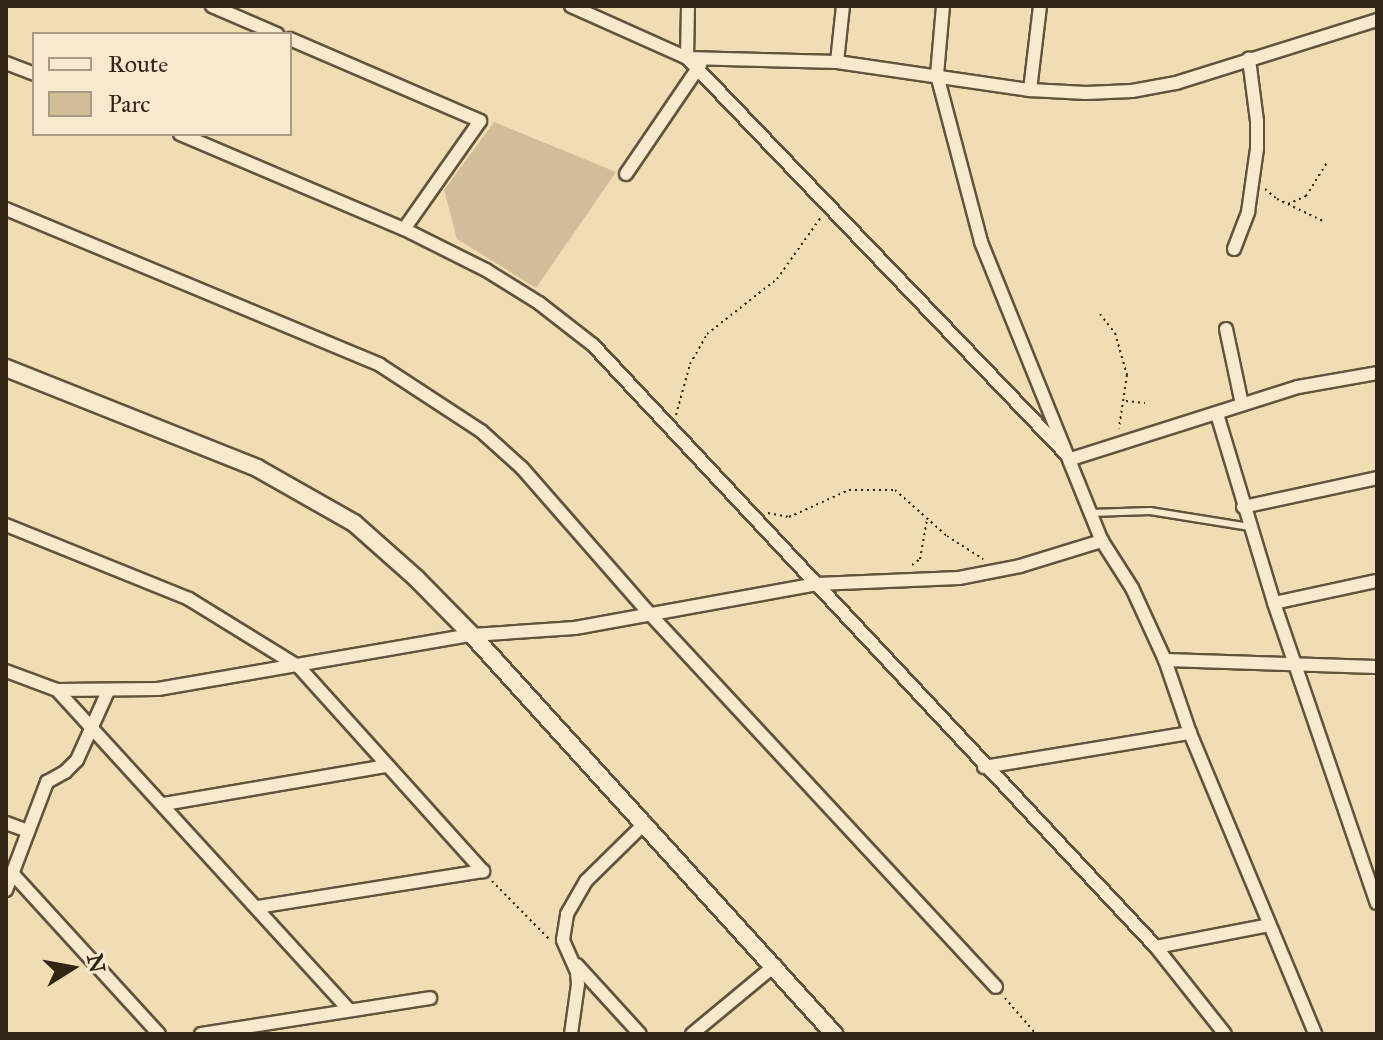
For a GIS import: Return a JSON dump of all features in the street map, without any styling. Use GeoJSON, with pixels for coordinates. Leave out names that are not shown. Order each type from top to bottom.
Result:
{"type":"FeatureCollection","features":[{"type":"Feature","properties":{"kind":"street"},"geometry":{"type":"LineString","coordinates":[[571,6],[593,10],[701,64],[837,62],[1030,90],[1132,91],[1176,83],[1377,20]]}},
{"type":"Feature","properties":{"kind":"street"},"geometry":{"type":"LineString","coordinates":[[687,58],[688,6]]}},
{"type":"Feature","properties":{"kind":"street"},"geometry":{"type":"LineString","coordinates":[[837,62],[843,6]]}},
{"type":"Feature","properties":{"kind":"street"},"geometry":{"type":"LineString","coordinates":[[943,6],[937,75],[981,242],[1102,541],[1132,588],[1165,660],[1190,733],[1315,1034]]}},
{"type":"Feature","properties":{"kind":"street"},"geometry":{"type":"LineString","coordinates":[[1030,90],[1040,6]]}},
{"type":"Feature","properties":{"kind":"street"},"geometry":{"type":"LineString","coordinates":[[217,7],[273,32]]}},
{"type":"Feature","properties":{"kind":"street"},"geometry":{"type":"LineString","coordinates":[[292,40],[480,121],[404,229]]}},
{"type":"Feature","properties":{"kind":"street"},"geometry":{"type":"LineString","coordinates":[[1234,249],[1248,212],[1257,149],[1249,59]]}},
{"type":"Feature","properties":{"kind":"street"},"geometry":{"type":"LineString","coordinates":[[6,63],[32,73]]}},
{"type":"Feature","properties":{"kind":"street"},"geometry":{"type":"LineString","coordinates":[[626,174],[701,64]]}},
{"type":"Feature","properties":{"kind":"street"},"geometry":{"type":"LineString","coordinates":[[701,64],[829,206],[1071,459]]}},
{"type":"Feature","properties":{"kind":"street"},"geometry":{"type":"LineString","coordinates":[[185,136],[404,229],[486,270],[562,320],[593,345],[672,426],[984,767],[1156,947],[1225,1034]]}},
{"type":"Feature","properties":{"kind":"street"},"geometry":{"type":"LineString","coordinates":[[6,209],[380,365],[434,397],[481,431],[522,468],[649,613],[996,987]]}},
{"type":"Feature","properties":{"kind":"street"},"geometry":{"type":"LineString","coordinates":[[1226,329],[1242,404]]}},
{"type":"Feature","properties":{"kind":"street"},"geometry":{"type":"LineString","coordinates":[[6,368],[257,468],[354,523],[388,551],[472,635],[775,965],[834,1034]]}},
{"type":"Feature","properties":{"kind":"street"},"geometry":{"type":"LineString","coordinates":[[1071,459],[1332,378],[1377,373]]}},
{"type":"Feature","properties":{"kind":"street"},"geometry":{"type":"LineString","coordinates":[[1217,414],[1274,603],[1377,903]]}},
{"type":"Feature","properties":{"kind":"street"},"geometry":{"type":"LineString","coordinates":[[1243,507],[1377,478]]}},
{"type":"Feature","properties":{"kind":"street"},"geometry":{"type":"LineString","coordinates":[[6,525],[189,599],[299,667],[483,871]]}},
{"type":"Feature","properties":{"kind":"street"},"geometry":{"type":"LineString","coordinates":[[6,671],[57,690],[158,689],[472,635],[575,628],[817,584],[892,578],[927,580],[982,574],[1102,541]]}},
{"type":"Feature","properties":{"kind":"street"},"geometry":{"type":"LineString","coordinates":[[1274,603],[1377,581]]}},
{"type":"Feature","properties":{"kind":"street"},"geometry":{"type":"LineString","coordinates":[[1165,660],[1377,667]]}},
{"type":"Feature","properties":{"kind":"street"},"geometry":{"type":"LineString","coordinates":[[57,690],[349,1010]]}},
{"type":"Feature","properties":{"kind":"street"},"geometry":{"type":"LineString","coordinates":[[6,890],[47,782],[72,767],[108,691]]}},
{"type":"Feature","properties":{"kind":"street"},"geometry":{"type":"LineString","coordinates":[[984,767],[1190,733]]}},
{"type":"Feature","properties":{"kind":"street"},"geometry":{"type":"LineString","coordinates":[[164,804],[387,766]]}},
{"type":"Feature","properties":{"kind":"street"},"geometry":{"type":"LineString","coordinates":[[6,823],[28,831]]}},
{"type":"Feature","properties":{"kind":"street"},"geometry":{"type":"LineString","coordinates":[[571,1034],[578,984],[577,972],[567,953],[564,925],[576,894],[645,823]]}},
{"type":"Feature","properties":{"kind":"street"},"geometry":{"type":"LineString","coordinates":[[258,907],[483,871]]}},
{"type":"Feature","properties":{"kind":"street"},"geometry":{"type":"LineString","coordinates":[[12,873],[159,1034]]}},
{"type":"Feature","properties":{"kind":"street"},"geometry":{"type":"LineString","coordinates":[[1156,947],[1269,925]]}},
{"type":"Feature","properties":{"kind":"street"},"geometry":{"type":"LineString","coordinates":[[567,953],[640,1034]]}},
{"type":"Feature","properties":{"kind":"street"},"geometry":{"type":"LineString","coordinates":[[692,1034],[775,965]]}},
{"type":"Feature","properties":{"kind":"street"},"geometry":{"type":"LineString","coordinates":[[201,1034],[430,998]]}},
{"type":"Feature","properties":{"kind":"lane"},"geometry":{"type":"LineString","coordinates":[[1091,513],[1150,511],[1250,527]]}},
{"type":"Feature","properties":{"kind":"path"},"geometry":{"type":"LineString","coordinates":[[1287,204],[1306,196],[1328,161]]}},
{"type":"Feature","properties":{"kind":"path"},"geometry":{"type":"LineString","coordinates":[[1263,186],[1287,204],[1325,222]]}},
{"type":"Feature","properties":{"kind":"path"},"geometry":{"type":"LineString","coordinates":[[672,426],[696,349],[707,334],[777,279],[829,206]]}},
{"type":"Feature","properties":{"kind":"path"},"geometry":{"type":"LineString","coordinates":[[1100,314],[1115,333],[1127,375],[1118,443]]}},
{"type":"Feature","properties":{"kind":"path"},"geometry":{"type":"LineString","coordinates":[[1124,401],[1145,403]]}},
{"type":"Feature","properties":{"kind":"path"},"geometry":{"type":"LineString","coordinates":[[743,504],[777,517],[789,517],[849,490],[895,490],[965,549],[984,559]]}},
{"type":"Feature","properties":{"kind":"path"},"geometry":{"type":"LineString","coordinates":[[892,578],[920,559],[927,519]]}},
{"type":"Feature","properties":{"kind":"path"},"geometry":{"type":"LineString","coordinates":[[483,871],[540,931],[567,953]]}},
{"type":"Feature","properties":{"kind":"path"},"geometry":{"type":"LineString","coordinates":[[996,987],[1036,1034]]}},
{"type":"Feature","properties":{"kind":"green space"},"geometry":{"type":"Polygon","coordinates":[[[494,122],[616,172],[536,288],[457,239],[444,190],[494,122]]]}}]}
